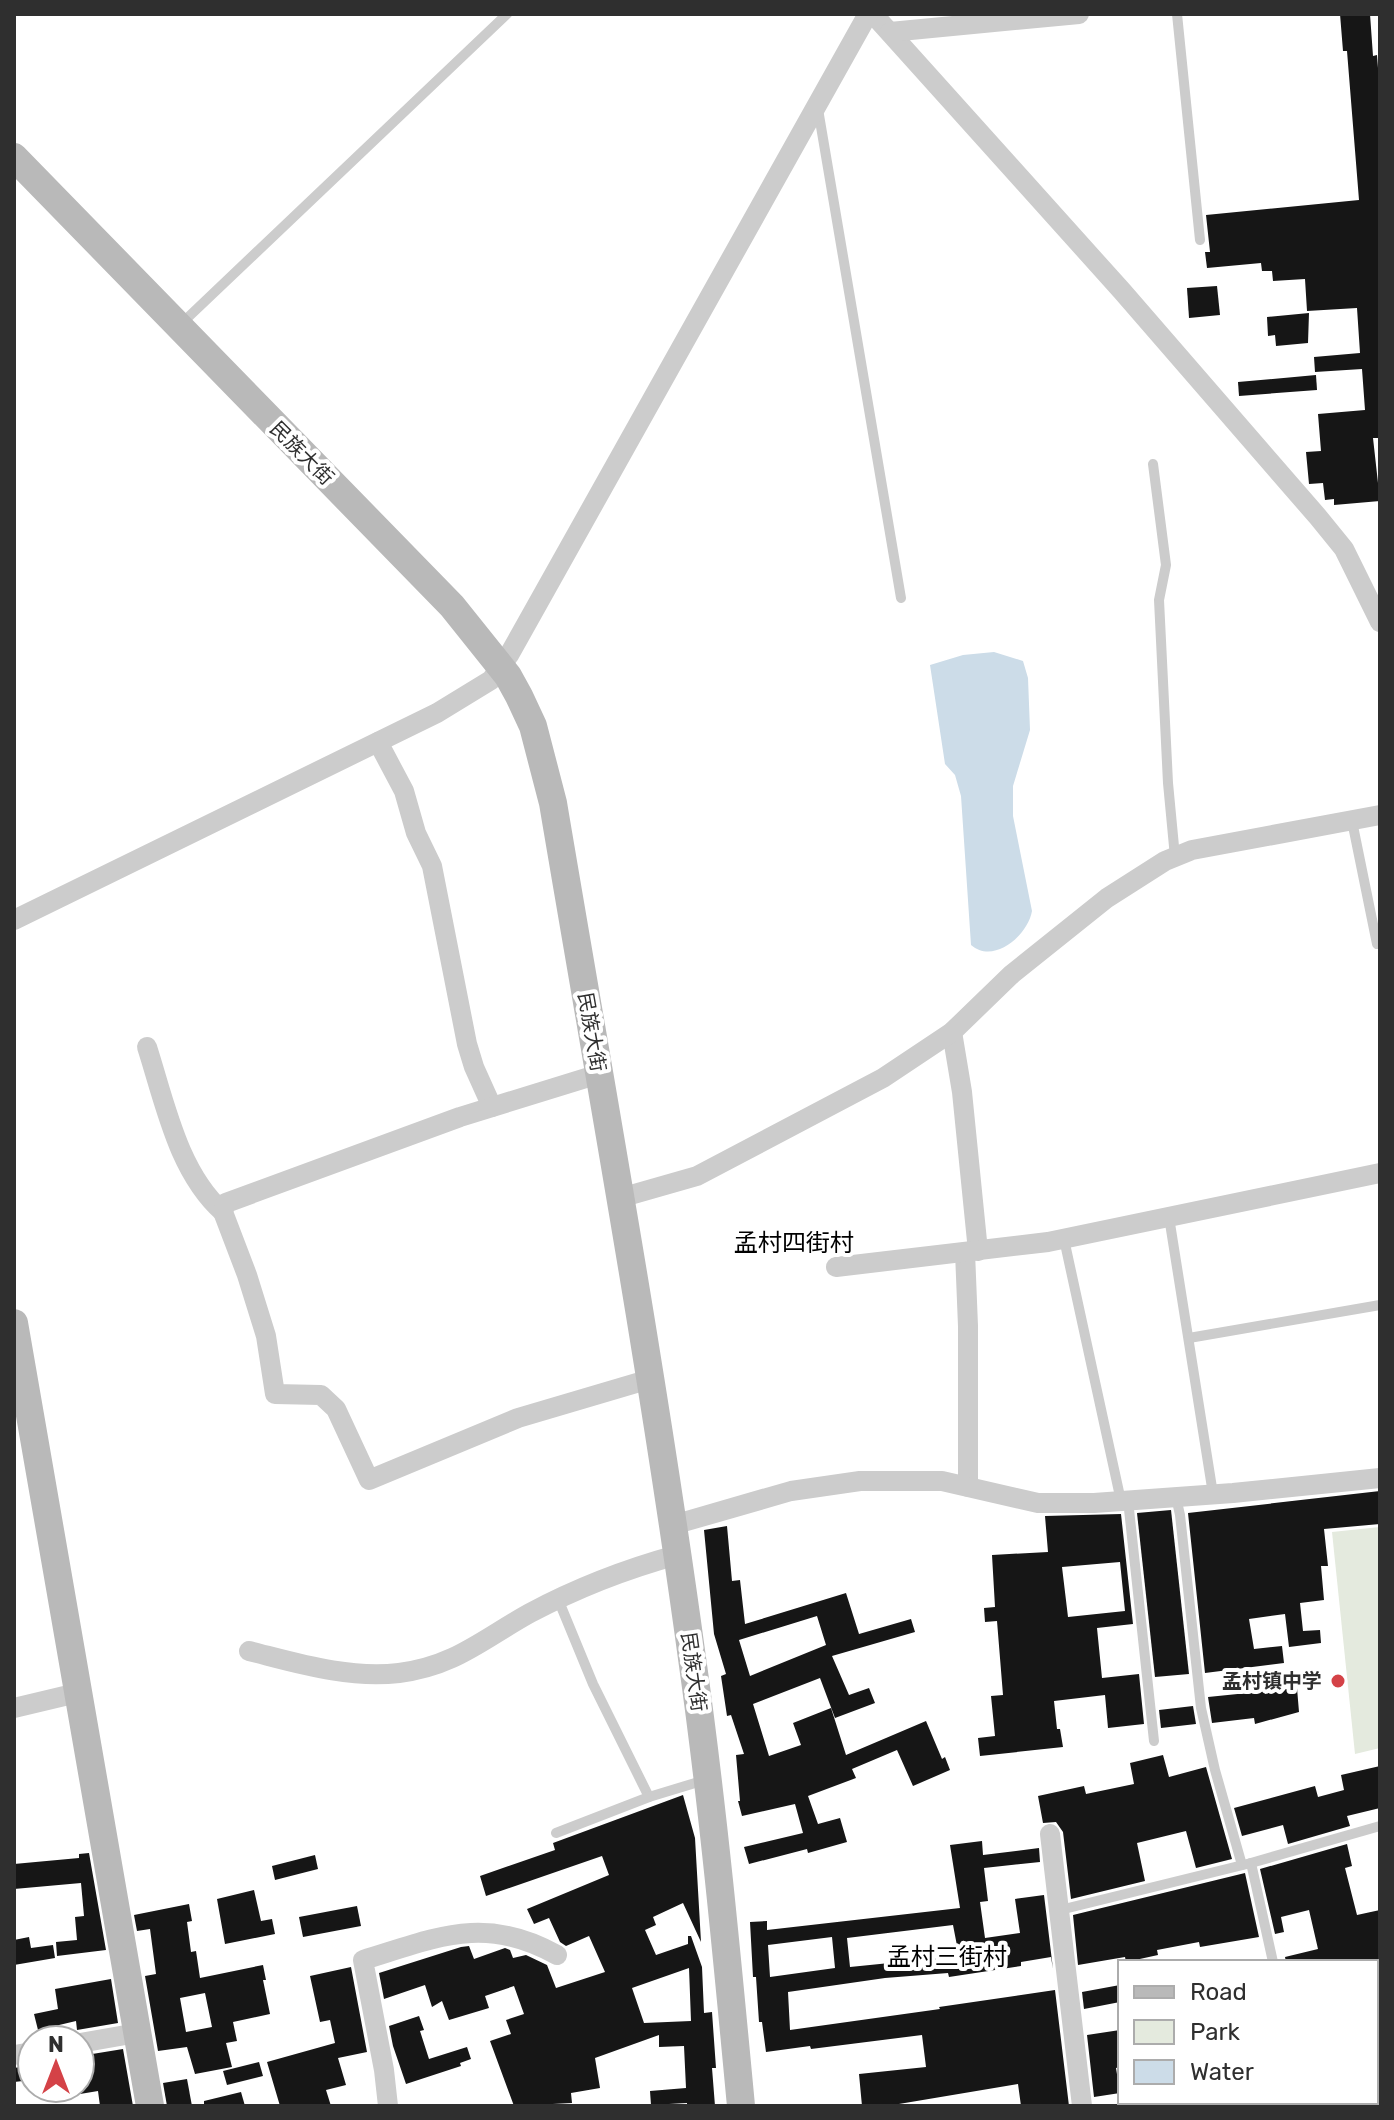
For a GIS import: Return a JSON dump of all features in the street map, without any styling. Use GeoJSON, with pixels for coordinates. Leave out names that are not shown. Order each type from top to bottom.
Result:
{"type":"FeatureCollection","features":[{"type":"Feature","properties":{"kind":"main road","name":"民族大街"},"geometry":{"type":"LineString","coordinates":[[14,157],[452,606],[501,667],[533,726],[553,803],[673,1525],[725,1924],[741,2106]]}},
{"type":"Feature","properties":{"kind":"main road"},"geometry":{"type":"LineString","coordinates":[[14,1323],[150,2106]]}},
{"type":"Feature","properties":{"kind":"street"},"geometry":{"type":"LineString","coordinates":[[14,920],[437,713],[491,680],[871,14],[1122,291],[1318,517],[1344,549],[1380,622]]}},
{"type":"Feature","properties":{"kind":"street"},"geometry":{"type":"LineString","coordinates":[[890,32],[1079,14]]}},
{"type":"Feature","properties":{"kind":"street"},"geometry":{"type":"LineString","coordinates":[[378,742],[404,791],[416,833],[432,866],[467,1044],[492,1107]]}},
{"type":"Feature","properties":{"kind":"street"},"geometry":{"type":"LineString","coordinates":[[620,1198],[697,1176],[883,1078],[952,1032],[1012,974],[1107,898],[1175,857],[1192,850],[1380,815]]}},
{"type":"Feature","properties":{"kind":"street"},"geometry":{"type":"LineString","coordinates":[[952,1032],[962,1092],[972,1252],[968,1326],[968,1487]]}},
{"type":"Feature","properties":{"kind":"street"},"geometry":{"type":"LineString","coordinates":[[147,1047],[194,1178],[207,1198],[223,1212],[247,1275],[266,1336],[275,1394],[321,1395],[336,1409],[369,1480],[518,1418],[650,1379]]}},
{"type":"Feature","properties":{"kind":"street"},"geometry":{"type":"LineString","coordinates":[[223,1212],[226,1203],[492,1107],[599,1074]]}},
{"type":"Feature","properties":{"kind":"street"},"geometry":{"type":"LineString","coordinates":[[836,1267],[1064,1239],[1380,1173]]}},
{"type":"Feature","properties":{"kind":"street"},"geometry":{"type":"LineString","coordinates":[[673,1525],[791,1491],[827,1485],[942,1481],[1038,1503],[1176,1497],[1380,1478]]}},
{"type":"Feature","properties":{"kind":"street"},"geometry":{"type":"LineString","coordinates":[[249,1651],[331,1670],[362,1674],[396,1673],[452,1660],[558,1599],[643,1564],[677,1555]]}},
{"type":"Feature","properties":{"kind":"street"},"geometry":{"type":"LineString","coordinates":[[14,1708],[77,1693]]}},
{"type":"Feature","properties":{"kind":"street"},"geometry":{"type":"LineString","coordinates":[[1050,1834],[1082,2106]]}},
{"type":"Feature","properties":{"kind":"street"},"geometry":{"type":"LineString","coordinates":[[388,2106],[363,1960],[455,1933],[477,1931],[493,1931],[557,1955]]}},
{"type":"Feature","properties":{"kind":"street"},"geometry":{"type":"LineString","coordinates":[[96,2040],[137,2033]]}},
{"type":"Feature","properties":{"kind":"lane"},"geometry":{"type":"LineString","coordinates":[[178,327],[507,14]]}},
{"type":"Feature","properties":{"kind":"lane"},"geometry":{"type":"LineString","coordinates":[[1177,14],[1200,240]]}},
{"type":"Feature","properties":{"kind":"lane"},"geometry":{"type":"LineString","coordinates":[[817,104],[901,598]]}},
{"type":"Feature","properties":{"kind":"lane"},"geometry":{"type":"LineString","coordinates":[[1153,464],[1166,565],[1159,600],[1175,857]]}},
{"type":"Feature","properties":{"kind":"lane"},"geometry":{"type":"LineString","coordinates":[[1352,821],[1377,944]]}},
{"type":"Feature","properties":{"kind":"lane"},"geometry":{"type":"LineString","coordinates":[[1169,1217],[1213,1494]]}},
{"type":"Feature","properties":{"kind":"lane"},"geometry":{"type":"LineString","coordinates":[[1064,1239],[1124,1500],[1154,1741]]}},
{"type":"Feature","properties":{"kind":"lane"},"geometry":{"type":"LineString","coordinates":[[1189,1338],[1380,1305]]}},
{"type":"Feature","properties":{"kind":"lane"},"geometry":{"type":"LineString","coordinates":[[1176,1497],[1201,1708],[1215,1770],[1246,1864],[1272,1960]]}},
{"type":"Feature","properties":{"kind":"lane"},"geometry":{"type":"LineString","coordinates":[[558,1599],[593,1684],[649,1797]]}},
{"type":"Feature","properties":{"kind":"lane"},"geometry":{"type":"LineString","coordinates":[[556,1833],[649,1797],[707,1780]]}},
{"type":"Feature","properties":{"kind":"lane"},"geometry":{"type":"LineString","coordinates":[[1060,1910],[1246,1864],[1380,1826]]}},
{"type":"Feature","properties":{"kind":"green space"},"geometry":{"type":"Polygon","coordinates":[[[1380,1527],[1380,1748],[1355,1754],[1332,1532],[1380,1527]]]}},
{"type":"Feature","properties":{"kind":"water"},"geometry":{"type":"Polygon","coordinates":[[[994,652],[1023,661],[1028,678],[1030,730],[1013,786],[1013,816],[1032,911],[1017,938],[990,952],[971,945],[961,796],[955,775],[945,764],[930,665],[963,655],[994,652]]]}},
{"type":"Feature","properties":{"kind":"building"},"geometry":{"type":"Polygon","coordinates":[[[1340,14],[1370,14],[1373,56],[1377,55],[1380,94],[1380,438],[1373,438],[1380,501],[1334,505],[1334,499],[1325,500],[1323,483],[1309,484],[1306,452],[1321,451],[1318,414],[1365,410],[1362,369],[1315,372],[1314,357],[1360,353],[1357,308],[1307,311],[1305,279],[1273,281],[1272,271],[1262,271],[1261,263],[1207,268],[1205,252],[1210,252],[1206,215],[1359,200],[1347,51],[1343,51],[1340,14]]]}},
{"type":"Feature","properties":{"kind":"building"},"geometry":{"type":"Polygon","coordinates":[[[1217,286],[1220,315],[1189,318],[1187,288],[1217,286]]]}},
{"type":"Feature","properties":{"kind":"building"},"geometry":{"type":"Polygon","coordinates":[[[1309,313],[1308,343],[1276,346],[1275,335],[1268,336],[1267,317],[1309,313]]]}},
{"type":"Feature","properties":{"kind":"building"},"geometry":{"type":"Polygon","coordinates":[[[1316,375],[1317,390],[1239,396],[1238,382],[1316,375]]]}},
{"type":"Feature","properties":{"kind":"building"},"geometry":{"type":"Polygon","coordinates":[[[1380,1491],[1380,1524],[1324,1529],[1328,1566],[1321,1566],[1324,1600],[1300,1603],[1303,1631],[1320,1630],[1321,1643],[1289,1647],[1285,1614],[1249,1619],[1254,1649],[1282,1646],[1284,1663],[1205,1673],[1188,1513],[1380,1491]]]}},
{"type":"Feature","properties":{"kind":"building"},"geometry":{"type":"Polygon","coordinates":[[[1171,1510],[1189,1674],[1155,1677],[1137,1513],[1171,1510]]]}},
{"type":"Feature","properties":{"kind":"building"},"geometry":{"type":"Polygon","coordinates":[[[1121,1514],[1133,1624],[1097,1628],[1102,1678],[1139,1674],[1144,1724],[1108,1728],[1105,1695],[1054,1701],[1057,1729],[1060,1729],[1063,1747],[980,1756],[978,1738],[995,1736],[991,1696],[1003,1695],[997,1621],[985,1622],[984,1608],[995,1607],[992,1555],[1048,1552],[1045,1516],[1121,1514]],[[1120,1562],[1062,1567],[1068,1617],[1125,1611],[1120,1562]]]}},
{"type":"Feature","properties":{"kind":"building"},"geometry":{"type":"Polygon","coordinates":[[[727,1526],[732,1581],[740,1580],[745,1624],[846,1593],[859,1634],[911,1619],[915,1632],[832,1656],[849,1695],[869,1688],[875,1703],[835,1718],[820,1678],[753,1704],[769,1756],[801,1745],[793,1723],[831,1708],[846,1755],[926,1721],[950,1770],[913,1786],[897,1750],[852,1769],[856,1778],[808,1796],[818,1824],[840,1818],[847,1842],[749,1864],[744,1847],[803,1833],[795,1804],[742,1816],[738,1801],[736,1755],[744,1754],[731,1715],[727,1716],[721,1676],[726,1674],[714,1634],[704,1530],[727,1526]],[[817,1616],[739,1640],[750,1676],[826,1645],[817,1616]]]}},
{"type":"Feature","properties":{"kind":"building"},"geometry":{"type":"Polygon","coordinates":[[[1297,1688],[1299,1712],[1255,1724],[1254,1718],[1212,1723],[1208,1697],[1297,1688]]]}},
{"type":"Feature","properties":{"kind":"building"},"geometry":{"type":"Polygon","coordinates":[[[1193,1706],[1196,1724],[1161,1728],[1159,1710],[1193,1706]]]}},
{"type":"Feature","properties":{"kind":"building"},"geometry":{"type":"Polygon","coordinates":[[[1163,1755],[1169,1777],[1206,1767],[1232,1859],[1196,1868],[1186,1831],[1137,1843],[1145,1881],[1071,1899],[1063,1832],[1056,1822],[1043,1823],[1038,1796],[1084,1786],[1086,1794],[1134,1784],[1130,1763],[1163,1755]]]}},
{"type":"Feature","properties":{"kind":"building"},"geometry":{"type":"Polygon","coordinates":[[[1380,1766],[1380,1808],[1347,1816],[1350,1826],[1288,1844],[1283,1825],[1242,1836],[1234,1808],[1315,1786],[1318,1797],[1344,1790],[1341,1775],[1380,1766]]]}},
{"type":"Feature","properties":{"kind":"building"},"geometry":{"type":"Polygon","coordinates":[[[683,1795],[695,1838],[701,1942],[683,1903],[653,1917],[656,1925],[645,1930],[656,1955],[688,1944],[688,1936],[691,1936],[702,1967],[704,2013],[712,2012],[715,2106],[687,2106],[687,2103],[651,2105],[650,2091],[686,2088],[684,2046],[659,2047],[659,2035],[595,2058],[600,2088],[571,2093],[572,2103],[514,2106],[490,2041],[511,2034],[506,2020],[524,2014],[514,1986],[485,1996],[489,2008],[449,2020],[442,2001],[432,2007],[425,1985],[384,1999],[379,1973],[469,1946],[474,1959],[505,1948],[510,1950],[513,1958],[526,1955],[547,1965],[556,1988],[605,1972],[589,1936],[566,1946],[560,1942],[549,1918],[534,1924],[527,1909],[609,1875],[602,1856],[486,1896],[480,1876],[555,1850],[553,1843],[683,1795]],[[689,1968],[632,1988],[644,2023],[691,2021],[689,1968]]]}},
{"type":"Feature","properties":{"kind":"building"},"geometry":{"type":"Polygon","coordinates":[[[982,1841],[983,1855],[1039,1848],[1040,1862],[984,1868],[988,1901],[980,1902],[985,1938],[1020,1933],[1015,1899],[1044,1895],[1053,1969],[1051,1957],[1021,1962],[1021,1966],[949,1977],[948,1973],[885,1978],[788,1992],[790,2030],[1055,1990],[1069,2106],[1021,2106],[1018,2084],[887,2106],[862,2106],[859,2074],[926,2067],[922,2035],[766,2052],[762,2022],[759,2022],[756,1977],[753,1977],[750,1922],[767,1921],[767,1930],[960,1908],[950,1845],[982,1841]],[[953,1925],[847,1938],[850,1967],[959,1956],[953,1925]],[[832,1937],[768,1945],[770,1977],[835,1968],[832,1937]]]}},
{"type":"Feature","properties":{"kind":"building"},"geometry":{"type":"Polygon","coordinates":[[[1347,1844],[1352,1866],[1345,1868],[1357,1915],[1380,1910],[1380,1962],[1286,1960],[1285,1957],[1318,1949],[1309,1910],[1281,1917],[1284,1932],[1275,1934],[1260,1869],[1347,1844]]]}},
{"type":"Feature","properties":{"kind":"building"},"geometry":{"type":"Polygon","coordinates":[[[89,1853],[106,1950],[57,1956],[56,1942],[77,1940],[75,1917],[84,1916],[81,1883],[14,1889],[14,1864],[79,1858],[79,1854],[89,1853]]]}},
{"type":"Feature","properties":{"kind":"building"},"geometry":{"type":"Polygon","coordinates":[[[315,1855],[318,1869],[275,1880],[272,1866],[315,1855]]]}},
{"type":"Feature","properties":{"kind":"building"},"geometry":{"type":"Polygon","coordinates":[[[1245,1873],[1259,1937],[1200,1947],[1199,1942],[1157,1950],[1158,1955],[1135,1960],[1126,1960],[1125,1957],[1078,1965],[1073,1915],[1245,1873]]]}},
{"type":"Feature","properties":{"kind":"building"},"geometry":{"type":"Polygon","coordinates":[[[254,1890],[261,1921],[272,1919],[275,1934],[225,1944],[217,1899],[254,1890]]]}},
{"type":"Feature","properties":{"kind":"building"},"geometry":{"type":"Polygon","coordinates":[[[189,1904],[192,1921],[187,1922],[191,1952],[196,1951],[200,1978],[263,1965],[270,2014],[233,2022],[237,2041],[226,2043],[232,2067],[195,2074],[187,2047],[158,2051],[145,1976],[156,1974],[150,1929],[137,1931],[134,1915],[189,1904]],[[205,1993],[180,1998],[186,2032],[212,2027],[205,1993]]]}},
{"type":"Feature","properties":{"kind":"building"},"geometry":{"type":"Polygon","coordinates":[[[357,1906],[361,1926],[303,1937],[299,1917],[357,1906]]]}},
{"type":"Feature","properties":{"kind":"building"},"geometry":{"type":"Polygon","coordinates":[[[29,1937],[31,1948],[53,1945],[55,1958],[14,1965],[14,1940],[29,1937]]]}},
{"type":"Feature","properties":{"kind":"building"},"geometry":{"type":"Polygon","coordinates":[[[351,1967],[367,2052],[338,2058],[346,2085],[326,2090],[331,2106],[280,2106],[267,2062],[335,2043],[330,2020],[320,2022],[310,1976],[351,1967]]]}},
{"type":"Feature","properties":{"kind":"building"},"geometry":{"type":"Polygon","coordinates":[[[111,1979],[118,2023],[96,2027],[96,2024],[76,2024],[76,2021],[36,2024],[34,2014],[58,2009],[55,1989],[111,1979]]]}},
{"type":"Feature","properties":{"kind":"building"},"geometry":{"type":"Polygon","coordinates":[[[1118,1985],[1118,2002],[1084,2009],[1082,1992],[1118,1985]]]}},
{"type":"Feature","properties":{"kind":"building"},"geometry":{"type":"Polygon","coordinates":[[[419,2016],[424,2030],[420,2031],[429,2059],[467,2047],[471,2059],[460,2063],[461,2066],[406,2084],[389,2026],[419,2016]]]}},
{"type":"Feature","properties":{"kind":"building"},"geometry":{"type":"Polygon","coordinates":[[[1118,2030],[1118,2093],[1094,2097],[1087,2035],[1118,2030]]]}},
{"type":"Feature","properties":{"kind":"building"},"geometry":{"type":"Polygon","coordinates":[[[123,2049],[133,2106],[100,2106],[96,2091],[96,2053],[123,2049]]]}},
{"type":"Feature","properties":{"kind":"building"},"geometry":{"type":"Polygon","coordinates":[[[259,2062],[263,2076],[227,2085],[223,2071],[259,2062]]]}},
{"type":"Feature","properties":{"kind":"building"},"geometry":{"type":"Polygon","coordinates":[[[187,2079],[192,2106],[167,2106],[163,2083],[187,2079]]]}},
{"type":"Feature","properties":{"kind":"building"},"geometry":{"type":"Polygon","coordinates":[[[241,2092],[245,2106],[204,2106],[204,2101],[241,2092]]]}},
{"type":"Feature","properties":{"kind":"place","name":"孟村镇中学"},"geometry":{"type":"Point","coordinates":[1338,1681]}},
{"type":"Feature","properties":{"kind":"district","name":"孟村四街村"},"geometry":{"type":"Point","coordinates":[794,1243]}},
{"type":"Feature","properties":{"kind":"district","name":"孟村三街村"},"geometry":{"type":"Point","coordinates":[947,1957]}}]}
